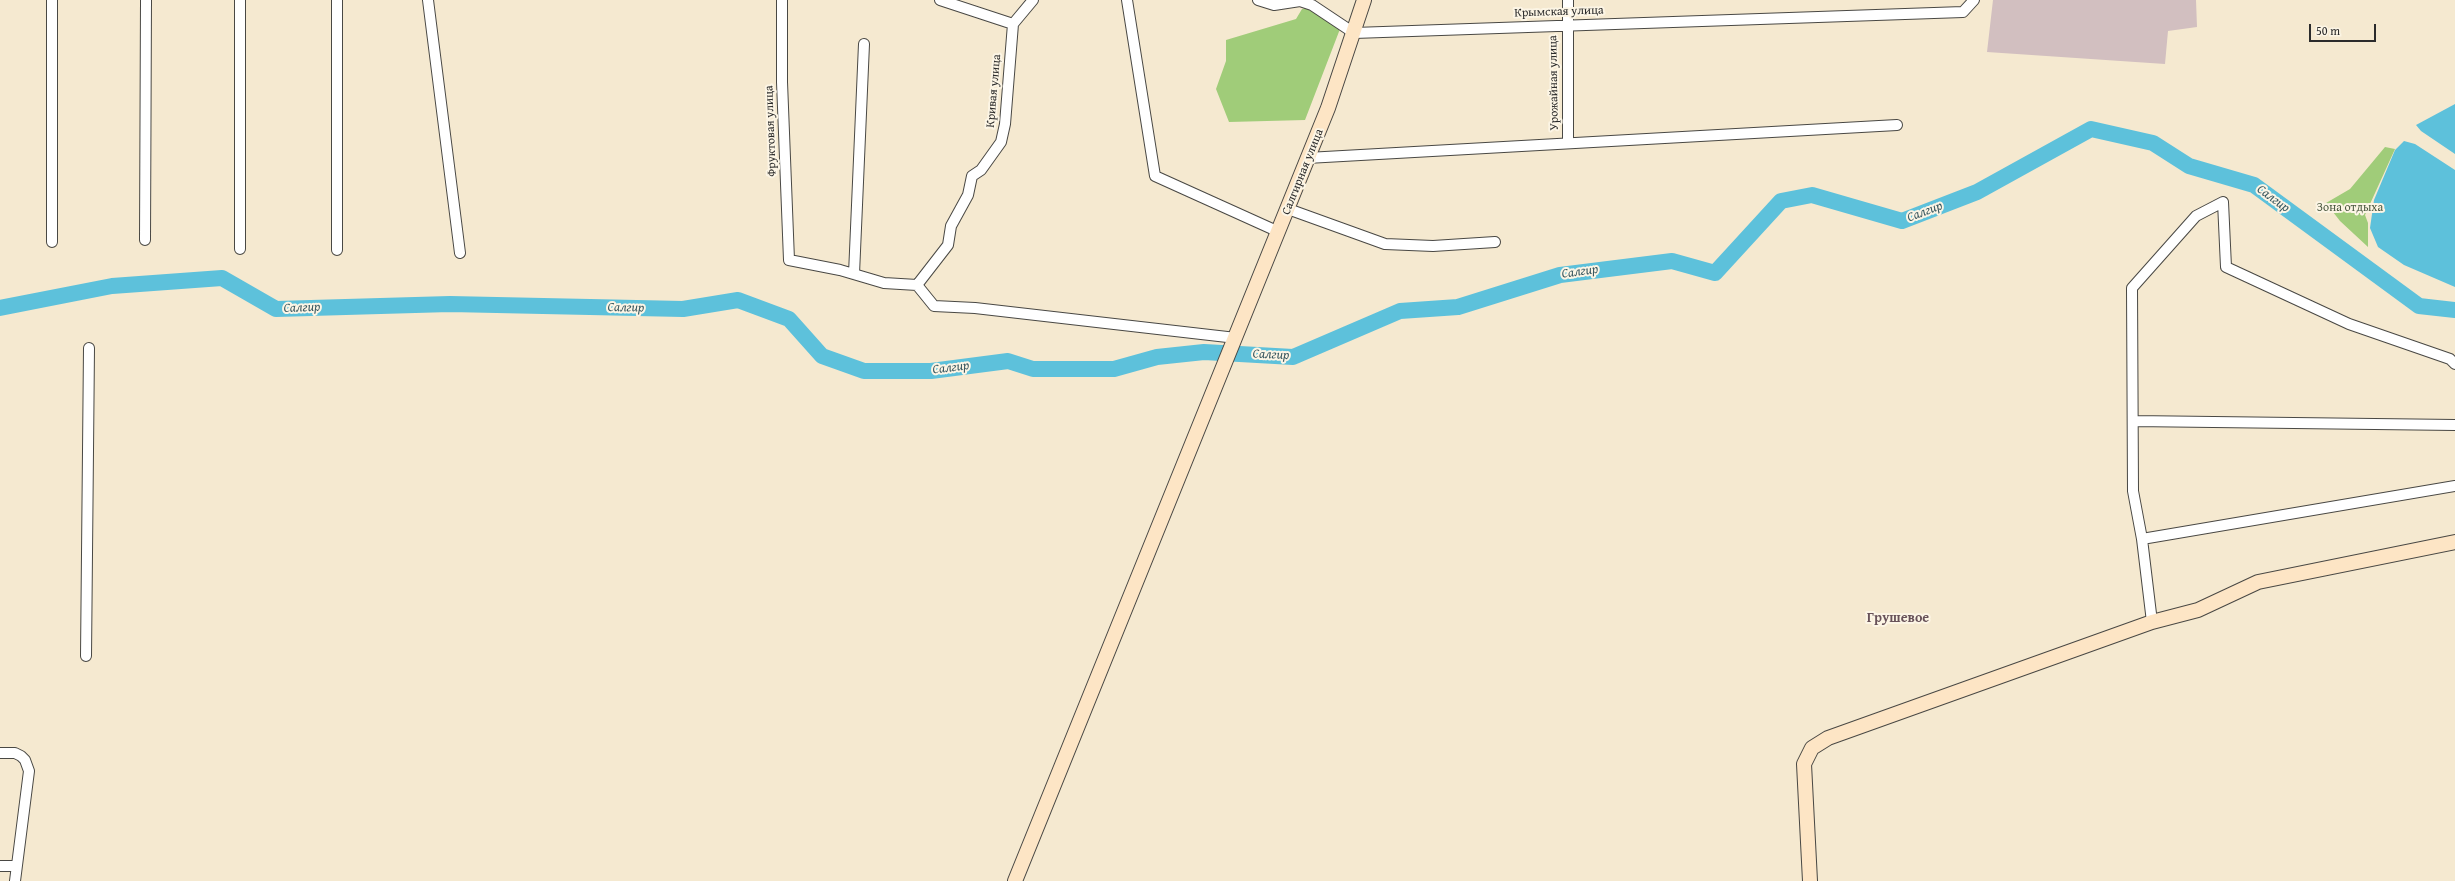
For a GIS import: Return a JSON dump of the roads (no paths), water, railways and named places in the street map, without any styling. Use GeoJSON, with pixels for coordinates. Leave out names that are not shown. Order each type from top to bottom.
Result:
{"type":"FeatureCollection","features":[{"type":"Feature","properties":{"kind":"main road","name":"Салгирная улица"},"geometry":{"type":"LineString","coordinates":[[1015,881],[1288,210],[1307,158],[1328,108],[1364,0]]}},
{"type":"Feature","properties":{"kind":"main road"},"geometry":{"type":"LineString","coordinates":[[1810,881],[1804,764],[1812,748],[1819,742],[2152,622],[2198,610],[2258,582],[2455,542]]}},
{"type":"Feature","properties":{"kind":"street"},"geometry":{"type":"LineString","coordinates":[[52,0],[52,242]]}},
{"type":"Feature","properties":{"kind":"street"},"geometry":{"type":"LineString","coordinates":[[145,240],[146,0]]}},
{"type":"Feature","properties":{"kind":"street"},"geometry":{"type":"LineString","coordinates":[[240,0],[240,249]]}},
{"type":"Feature","properties":{"kind":"street"},"geometry":{"type":"LineString","coordinates":[[337,0],[338,250]]}},
{"type":"Feature","properties":{"kind":"street"},"geometry":{"type":"LineString","coordinates":[[428,0],[460,253]]}},
{"type":"Feature","properties":{"kind":"street","name":"Фруктовая улица"},"geometry":{"type":"LineString","coordinates":[[782,0],[782,82],[789,260],[854,274]]}},
{"type":"Feature","properties":{"kind":"street"},"geometry":{"type":"LineString","coordinates":[[940,0],[1013,24],[1033,0]]}},
{"type":"Feature","properties":{"kind":"street"},"geometry":{"type":"LineString","coordinates":[[1127,0],[1155,176],[1279,232]]}},
{"type":"Feature","properties":{"kind":"street"},"geometry":{"type":"LineString","coordinates":[[1258,0],[1274,5],[1300,1],[1312,5],[1354,33]]}},
{"type":"Feature","properties":{"kind":"street","name":"Урожайная улица"},"geometry":{"type":"LineString","coordinates":[[1568,0],[1568,142]]}},
{"type":"Feature","properties":{"kind":"street","name":"Крымская улица"},"geometry":{"type":"LineString","coordinates":[[1354,33],[1963,12],[1974,0]]}},
{"type":"Feature","properties":{"kind":"street","name":"Кривая улица"},"geometry":{"type":"LineString","coordinates":[[917,285],[948,245],[951,226],[968,195],[972,176],[982,170],[1001,142],[1005,124],[1013,24]]}},
{"type":"Feature","properties":{"kind":"street"},"geometry":{"type":"LineString","coordinates":[[864,44],[854,274],[884,283],[917,285],[934,306],[975,308],[1236,340]]}},
{"type":"Feature","properties":{"kind":"street"},"geometry":{"type":"LineString","coordinates":[[1307,158],[1897,124]]}},
{"type":"Feature","properties":{"kind":"street"},"geometry":{"type":"LineString","coordinates":[[2152,622],[2142,540],[2133,491],[2132,288],[2196,216],[2223,202],[2226,267],[2349,324],[2450,360],[2455,364]]}},
{"type":"Feature","properties":{"kind":"street"},"geometry":{"type":"LineString","coordinates":[[1288,210],[1385,244],[1433,246],[1495,242]]}},
{"type":"Feature","properties":{"kind":"street"},"geometry":{"type":"LineString","coordinates":[[86,656],[89,348]]}},
{"type":"Feature","properties":{"kind":"street"},"geometry":{"type":"LineString","coordinates":[[2133,421],[2455,425]]}},
{"type":"Feature","properties":{"kind":"street"},"geometry":{"type":"LineString","coordinates":[[2142,540],[2455,486]]}},
{"type":"Feature","properties":{"kind":"street"},"geometry":{"type":"LineString","coordinates":[[0,753],[15,753],[25,760],[29,771],[15,866],[15,881]]}},
{"type":"Feature","properties":{"kind":"street"},"geometry":{"type":"LineString","coordinates":[[0,866],[15,866]]}},
{"type":"Feature","properties":{"kind":"water"},"geometry":{"type":"Polygon","coordinates":[[[2455,104],[2455,154],[2421,131],[2416,125],[2455,104]]]}},
{"type":"Feature","properties":{"kind":"water"},"geometry":{"type":"Polygon","coordinates":[[[2404,141],[2415,144],[2455,170],[2455,287],[2404,265],[2378,247],[2370,228],[2374,200],[2395,150],[2404,141]]]}},
{"type":"Feature","properties":{"kind":"waterway","name":"Салгир"},"geometry":{"type":"LineString","coordinates":[[0,308],[112,286],[222,278],[276,309],[450,304],[683,309],[738,300],[789,319],[822,356],[864,371],[931,371],[1008,361],[1033,369],[1114,369],[1157,357],[1204,352],[1293,357],[1400,311],[1458,307],[1560,275],[1672,261],[1715,273],[1781,201],[1812,195],[1902,221],[1977,192],[2091,129],[2153,143],[2189,166],[2254,185],[2419,306],[2455,310]]}},
{"type":"Feature","properties":{"kind":"district","name":"Грушевое"},"geometry":{"type":"Point","coordinates":[1898,618]}},
{"type":"Feature","properties":{"kind":"park label","name":"Зона отдыха"},"geometry":{"type":"Point","coordinates":[2350,208]}}]}
